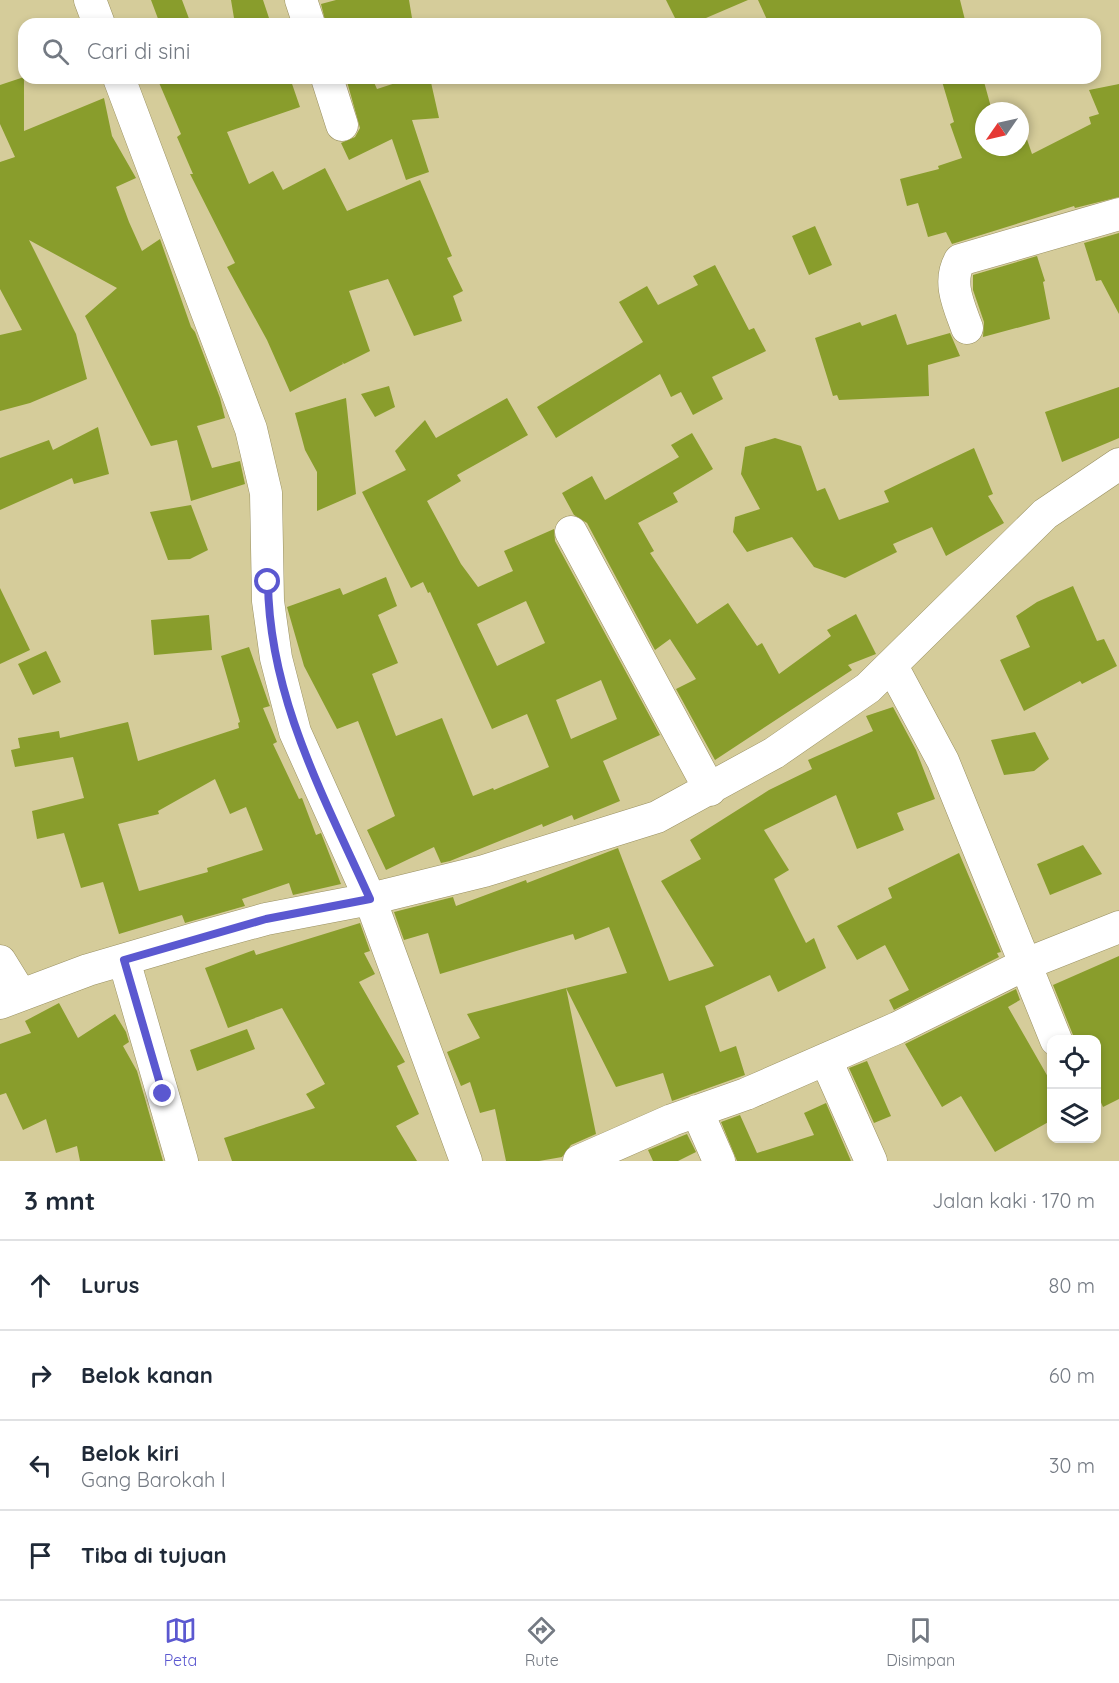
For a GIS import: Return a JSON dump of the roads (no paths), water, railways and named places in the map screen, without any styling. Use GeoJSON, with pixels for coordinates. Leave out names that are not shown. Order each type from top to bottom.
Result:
{"type":"FeatureCollection","features":[{"type":"Feature","properties":{"kind":"street"},"geometry":{"type":"LineString","coordinates":[[90,0],[97,18]]}},
{"type":"Feature","properties":{"kind":"street"},"geometry":{"type":"LineString","coordinates":[[301,0],[307,18]]}},
{"type":"Feature","properties":{"kind":"street"},"geometry":{"type":"LineString","coordinates":[[121,84],[251,429],[266,493],[268,601],[276,658],[295,732],[370,899],[466,1161]]}},
{"type":"Feature","properties":{"kind":"street"},"geometry":{"type":"LineString","coordinates":[[329,84],[342,125]]}},
{"type":"Feature","properties":{"kind":"street"},"geometry":{"type":"LineString","coordinates":[[967,328],[954,286],[953,271],[960,260],[1119,214]]}},
{"type":"Feature","properties":{"kind":"street"},"geometry":{"type":"LineString","coordinates":[[0,961],[10,999],[124,960],[266,919],[370,899],[484,871],[657,817],[774,753],[868,687],[892,666],[980,574],[1045,514],[1119,464]]}},
{"type":"Feature","properties":{"kind":"street"},"geometry":{"type":"LineString","coordinates":[[571,532],[710,790]]}},
{"type":"Feature","properties":{"kind":"street"},"geometry":{"type":"LineString","coordinates":[[892,666],[943,761],[1054,1035]]}},
{"type":"Feature","properties":{"kind":"street"},"geometry":{"type":"LineString","coordinates":[[579,1161],[826,1060],[969,994],[1026,964],[1119,927]]}},
{"type":"Feature","properties":{"kind":"street"},"geometry":{"type":"LineString","coordinates":[[124,960],[182,1161]]}},
{"type":"Feature","properties":{"kind":"street"},"geometry":{"type":"LineString","coordinates":[[826,1060],[871,1161]]}},
{"type":"Feature","properties":{"kind":"street"},"geometry":{"type":"LineString","coordinates":[[697,1111],[719,1161]]}}]}
